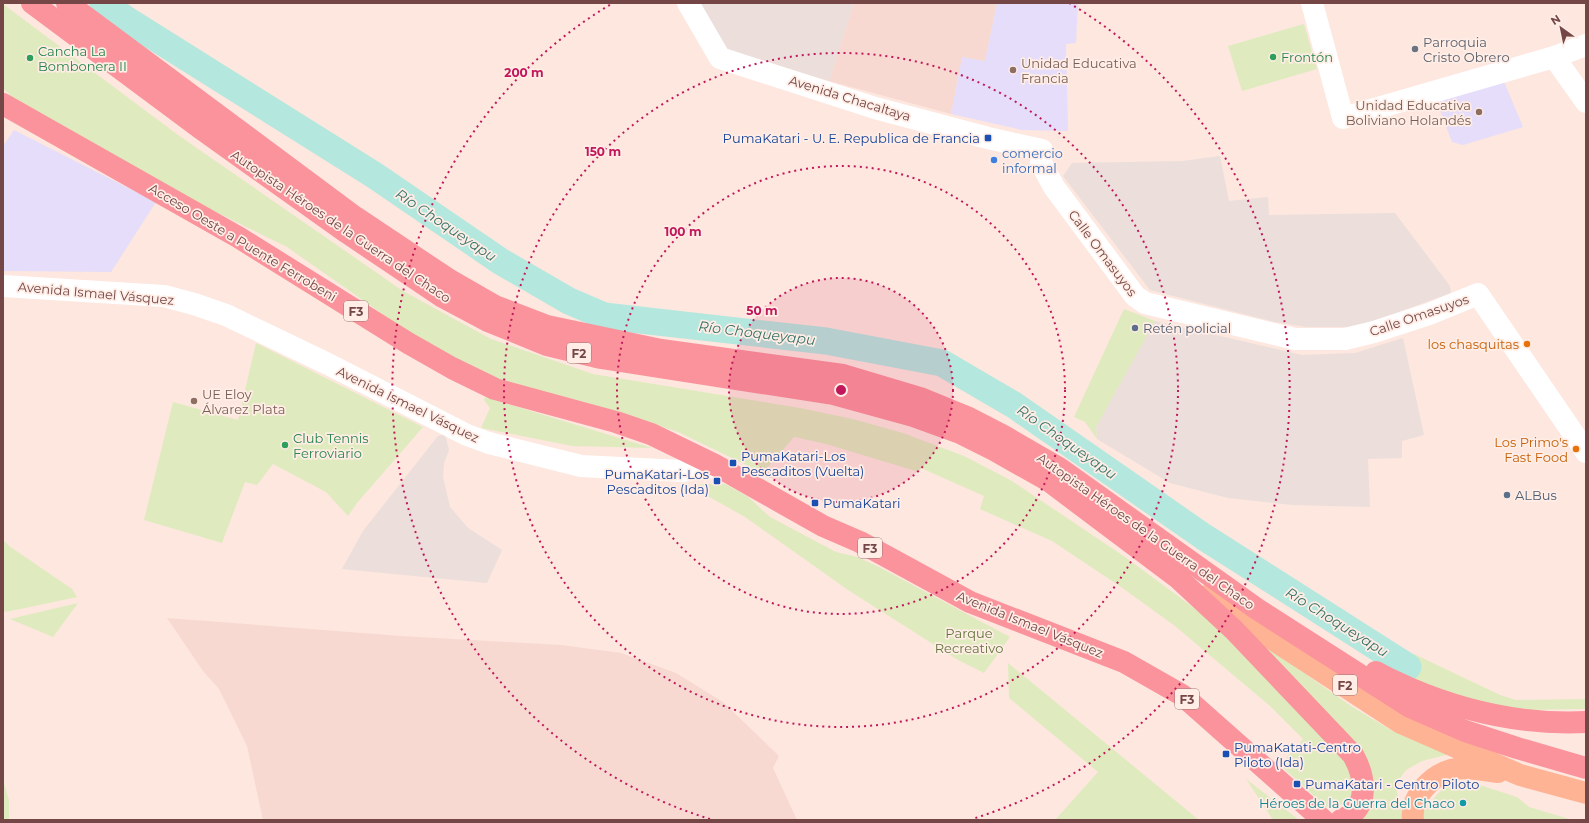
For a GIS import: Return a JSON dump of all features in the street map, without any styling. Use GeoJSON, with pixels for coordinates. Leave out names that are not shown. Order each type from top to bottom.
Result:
{"type":"FeatureCollection","features":[{"type":"Feature","properties":{"kind":"highway","name":"Autopista Héroes de la Guerra del Chaco"},"geometry":{"type":"LineString","coordinates":[[32,3],[200,128],[346,232],[441,296],[488,320],[547,345],[601,358],[834,394],[920,418],[960,433],[1049,481],[1178,578]]}},
{"type":"Feature","properties":{"kind":"highway","name":"Autopista Héroes de la Guerra del Chaco"},"geometry":{"type":"LineString","coordinates":[[67,3],[355,217],[448,279],[494,306],[547,326],[661,350],[843,375],[920,398],[969,418],[1059,468],[1257,609],[1410,707],[1466,731],[1517,748],[1586,768]]}},
{"type":"Feature","properties":{"kind":"highway","name":"Acceso Oeste a Puente Ferrobeni"},"geometry":{"type":"LineString","coordinates":[[7,104],[238,237],[408,344],[452,368],[495,389],[616,422],[651,434],[717,466]]}},
{"type":"Feature","properties":{"kind":"highway","name":"Avenida Ismael Vásquez"},"geometry":{"type":"LineString","coordinates":[[717,466],[823,526],[860,542],[970,602],[1124,662],[1158,681],[1182,695],[1326,819]]}},
{"type":"Feature","properties":{"kind":"highway","name":"F2"},"geometry":{"type":"LineString","coordinates":[[1178,578],[1234,630],[1353,755],[1359,766],[1363,780],[1362,792],[1356,810],[1348,817],[1341,820]]}},
{"type":"Feature","properties":{"kind":"highway"},"geometry":{"type":"LineString","coordinates":[[1257,609],[1331,645],[1381,676],[1463,708],[1499,716],[1563,723],[1586,722]]}},
{"type":"Feature","properties":{"kind":"main road","name":"Avenida Chacaltaya"},"geometry":{"type":"LineString","coordinates":[[688,3],[720,58],[875,108],[988,138],[1042,150]]}},
{"type":"Feature","properties":{"kind":"main road"},"geometry":{"type":"LineString","coordinates":[[1312,3],[1344,118],[1554,57],[1586,45]]}},
{"type":"Feature","properties":{"kind":"main road"},"geometry":{"type":"LineString","coordinates":[[1554,57],[1586,102]]}},
{"type":"Feature","properties":{"kind":"main road","name":"Calle Omasuyos"},"geometry":{"type":"LineString","coordinates":[[1042,150],[1041,163],[1054,187],[1135,296],[1145,303],[1296,339],[1345,339],[1374,332],[1429,314],[1478,294],[1586,452]]}},
{"type":"Feature","properties":{"kind":"main road","name":"Avenida Ismael Vásquez"},"geometry":{"type":"LineString","coordinates":[[3,286],[164,296],[208,308],[226,315],[328,364],[467,435],[489,443],[581,466],[682,470],[717,466]]}},
{"type":"Feature","properties":{"kind":"main road","name":"Autopista Héroes de la Guerra del Chaco"},"geometry":{"type":"LineString","coordinates":[[1178,578],[1401,723],[1520,775],[1586,793]]}},
{"type":"Feature","properties":{"kind":"main road"},"geometry":{"type":"LineString","coordinates":[[1413,820],[1412,816],[1416,801],[1423,788],[1436,777],[1452,770],[1472,769],[1520,775]]}},
{"type":"Feature","properties":{"kind":"shaded area"},"geometry":{"type":"Polygon","coordinates":[[[698,3],[854,3],[829,81],[727,50],[698,3]]]}},
{"type":"Feature","properties":{"kind":"shaded area"},"geometry":{"type":"Polygon","coordinates":[[[854,3],[997,3],[985,61],[962,58],[951,114],[829,81],[854,3]]]}},
{"type":"Feature","properties":{"kind":"shaded area","name":"Unidad Educativa Francia"},"geometry":{"type":"Polygon","coordinates":[[[997,3],[1078,3],[1076,43],[1066,44],[1068,131],[1022,130],[951,114],[962,57],[985,61],[997,3]]]}},
{"type":"Feature","properties":{"kind":"shaded area","name":"Unidad Educativa Boliviano Holandés"},"geometry":{"type":"Polygon","coordinates":[[[1502,77],[1523,127],[1463,145],[1452,142],[1435,97],[1502,77]]]}},
{"type":"Feature","properties":{"kind":"shaded area"},"geometry":{"type":"Polygon","coordinates":[[[14,130],[156,202],[111,272],[3,271],[3,146],[14,130]]]}},
{"type":"Feature","properties":{"kind":"shaded area"},"geometry":{"type":"Polygon","coordinates":[[[1220,156],[1229,201],[1268,197],[1269,215],[1395,213],[1450,286],[1451,293],[1357,327],[1306,327],[1275,322],[1150,290],[1063,176],[1072,163],[1183,161],[1220,156]]]}},
{"type":"Feature","properties":{"kind":"shaded area"},"geometry":{"type":"Polygon","coordinates":[[[1155,321],[1302,355],[1355,353],[1403,338],[1424,435],[1402,441],[1402,458],[1368,459],[1370,507],[1293,505],[1228,498],[1170,483],[1097,439],[1096,427],[1155,321]]]}},
{"type":"Feature","properties":{"kind":"shaded area"},"geometry":{"type":"Polygon","coordinates":[[[445,434],[449,450],[444,463],[443,477],[450,507],[468,528],[502,550],[487,583],[342,569],[363,531],[438,436],[445,434]]]}},
{"type":"Feature","properties":{"kind":"shaded area"},"geometry":{"type":"Polygon","coordinates":[[[167,618],[401,636],[561,645],[621,653],[676,673],[723,702],[779,756],[773,768],[797,820],[263,820],[247,746],[219,689],[203,671],[167,618]]]}},
{"type":"Feature","properties":{"kind":"green space"},"geometry":{"type":"Polygon","coordinates":[[[3,4],[178,135],[403,291],[491,339],[593,374],[800,408],[853,419],[903,433],[964,456],[1012,481],[1125,557],[1209,619],[1347,763],[1353,785],[1351,795],[1348,800],[1340,805],[1335,807],[1324,807],[1322,803],[1280,765],[1303,739],[1270,706],[1175,626],[1121,587],[1052,541],[980,509],[984,496],[921,468],[919,472],[826,444],[794,437],[763,473],[678,432],[588,403],[489,378],[411,334],[287,247],[192,200],[12,97],[3,88],[3,4]]]}},
{"type":"Feature","properties":{"kind":"green space","name":"Frontón"},"geometry":{"type":"Polygon","coordinates":[[[1304,24],[1317,69],[1242,91],[1228,46],[1304,24]]]}},
{"type":"Feature","properties":{"kind":"green space"},"geometry":{"type":"Polygon","coordinates":[[[1124,309],[1155,321],[1096,427],[1097,439],[1085,422],[1074,417],[1124,309]]]}},
{"type":"Feature","properties":{"kind":"green space","name":"Club Tennis Ferroviario"},"geometry":{"type":"Polygon","coordinates":[[[256,343],[423,427],[357,503],[348,516],[326,492],[273,464],[257,485],[245,482],[222,543],[144,520],[173,402],[238,420],[256,343]]]}},
{"type":"Feature","properties":{"kind":"green space"},"geometry":{"type":"Polygon","coordinates":[[[485,397],[652,448],[572,446],[481,428],[490,408],[484,400],[485,397]]]}},
{"type":"Feature","properties":{"kind":"green space","name":"Parque Recreativo"},"geometry":{"type":"Polygon","coordinates":[[[725,484],[747,496],[770,517],[836,552],[857,557],[879,567],[1010,637],[984,673],[958,660],[848,590],[745,517],[706,495],[695,485],[725,484]]]}},
{"type":"Feature","properties":{"kind":"green space"},"geometry":{"type":"Polygon","coordinates":[[[3,540],[9,546],[72,589],[77,597],[6,612],[3,611],[3,540]]]}},
{"type":"Feature","properties":{"kind":"green space"},"geometry":{"type":"Polygon","coordinates":[[[78,603],[53,637],[10,619],[78,603]]]}},
{"type":"Feature","properties":{"kind":"green space"},"geometry":{"type":"Polygon","coordinates":[[[1254,638],[1351,706],[1391,730],[1450,754],[1422,761],[1406,770],[1395,785],[1402,810],[1402,820],[1361,820],[1367,806],[1371,790],[1254,638]]]}},
{"type":"Feature","properties":{"kind":"green space"},"geometry":{"type":"Polygon","coordinates":[[[1414,654],[1500,695],[1516,700],[1586,699],[1586,709],[1522,710],[1483,704],[1402,677],[1414,654]]]}},
{"type":"Feature","properties":{"kind":"green space"},"geometry":{"type":"Polygon","coordinates":[[[1008,663],[1199,820],[1055,820],[1098,772],[1009,698],[1008,663]]]}},
{"type":"Feature","properties":{"kind":"green space"},"geometry":{"type":"Polygon","coordinates":[[[1246,779],[1299,820],[1273,820],[1246,779]]]}},
{"type":"Feature","properties":{"kind":"green space"},"geometry":{"type":"Polygon","coordinates":[[[3,780],[9,800],[9,820],[4,820],[3,817],[3,780]]]}},
{"type":"Feature","properties":{"kind":"green space"},"geometry":{"type":"Polygon","coordinates":[[[1470,782],[1517,797],[1529,807],[1573,820],[1421,820],[1420,816],[1436,796],[1445,788],[1459,783],[1470,782]]]}},
{"type":"Feature","properties":{"kind":"waterway","name":"Río Choqueyapu"},"geometry":{"type":"LineString","coordinates":[[103,3],[127,20],[374,175],[500,261],[569,301],[604,316],[826,341],[942,363],[1014,405],[1204,537],[1408,667]]}},
{"type":"Feature","properties":{"kind":"place","name":"Parroquia Cristo Obrero"},"geometry":{"type":"Point","coordinates":[1415,49]}},
{"type":"Feature","properties":{"kind":"place","name":"Frontón"},"geometry":{"type":"Point","coordinates":[1273,57]}},
{"type":"Feature","properties":{"kind":"place","name":"Cancha La Bombonera II"},"geometry":{"type":"Point","coordinates":[30,58]}},
{"type":"Feature","properties":{"kind":"place","name":"Unidad Educativa Francia"},"geometry":{"type":"Point","coordinates":[1013,70]}},
{"type":"Feature","properties":{"kind":"place","name":"Unidad Educativa Boliviano Holandés"},"geometry":{"type":"Point","coordinates":[1479,112]}},
{"type":"Feature","properties":{"kind":"place","name":"PumaKatari - U. E. Republica de Francia"},"geometry":{"type":"Point","coordinates":[988,138]}},
{"type":"Feature","properties":{"kind":"place","name":"comercio informal"},"geometry":{"type":"Point","coordinates":[994,160]}},
{"type":"Feature","properties":{"kind":"place","name":"Retén policial"},"geometry":{"type":"Point","coordinates":[1135,328]}},
{"type":"Feature","properties":{"kind":"place","name":"los chasquitas"},"geometry":{"type":"Point","coordinates":[1527,344]}},
{"type":"Feature","properties":{"kind":"place","name":"UE Eloy Álvarez Plata"},"geometry":{"type":"Point","coordinates":[194,401]}},
{"type":"Feature","properties":{"kind":"place","name":"Club Tennis Ferroviario"},"geometry":{"type":"Point","coordinates":[285,445]}},
{"type":"Feature","properties":{"kind":"place","name":"Los Primo's Fast Food"},"geometry":{"type":"Point","coordinates":[1576,449]}},
{"type":"Feature","properties":{"kind":"place","name":"PumaKatari-Los Pescaditos (Vuelta)"},"geometry":{"type":"Point","coordinates":[733,463]}},
{"type":"Feature","properties":{"kind":"place","name":"PumaKatari-Los Pescaditos (Ida)"},"geometry":{"type":"Point","coordinates":[717,481]}},
{"type":"Feature","properties":{"kind":"place","name":"ALBus"},"geometry":{"type":"Point","coordinates":[1507,495]}},
{"type":"Feature","properties":{"kind":"place","name":"PumaKatari"},"geometry":{"type":"Point","coordinates":[815,503]}},
{"type":"Feature","properties":{"kind":"place","name":"PumaKatati-Centro Piloto (Ida)"},"geometry":{"type":"Point","coordinates":[1226,754]}},
{"type":"Feature","properties":{"kind":"place","name":"PumaKatari - Centro Piloto"},"geometry":{"type":"Point","coordinates":[1297,784]}},
{"type":"Feature","properties":{"kind":"place","name":"Héroes de la Guerra del Chaco"},"geometry":{"type":"Point","coordinates":[1463,803]}}]}
